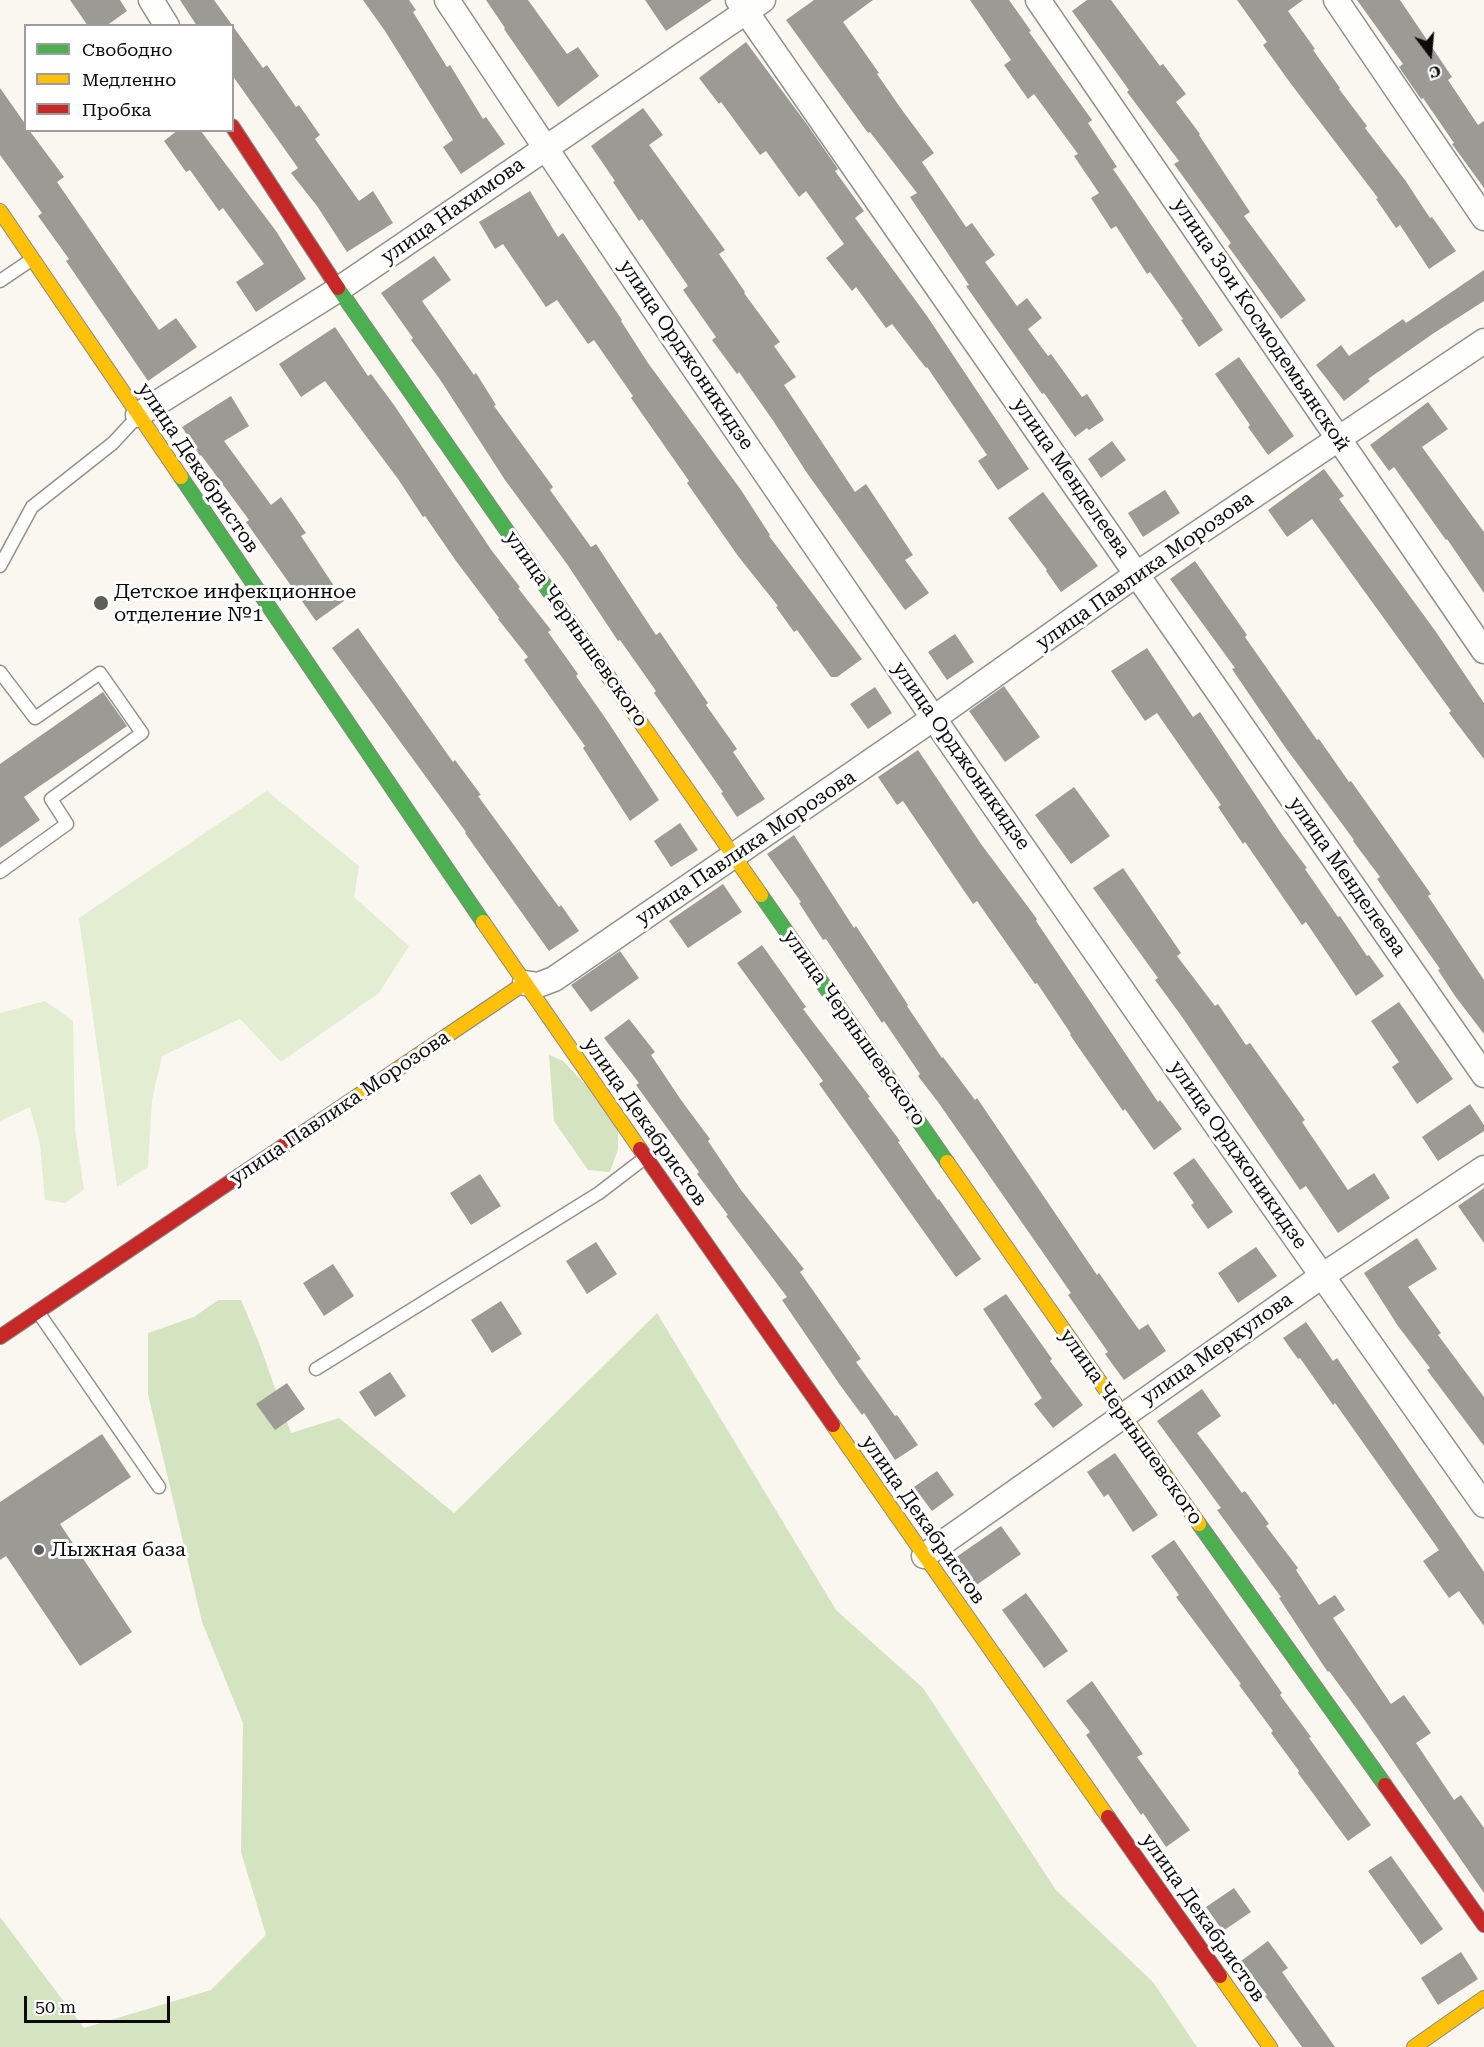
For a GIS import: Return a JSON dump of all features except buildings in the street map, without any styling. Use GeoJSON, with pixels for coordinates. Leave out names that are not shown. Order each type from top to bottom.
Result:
{"type":"FeatureCollection","features":[{"type":"Feature","properties":{"kind":"street"},"geometry":{"type":"LineString","coordinates":[[151,0],[166,24]]}},
{"type":"Feature","properties":{"kind":"street","name":"улица Орджоникидзе"},"geometry":{"type":"LineString","coordinates":[[447,0],[545,148],[934,718],[1484,1505]]}},
{"type":"Feature","properties":{"kind":"street","name":"улица Зои Космодемьянской"},"geometry":{"type":"LineString","coordinates":[[1038,0],[1484,651]]}},
{"type":"Feature","properties":{"kind":"street"},"geometry":{"type":"LineString","coordinates":[[1336,0],[1484,218]]}},
{"type":"Feature","properties":{"kind":"street","name":"улица Нахимова"},"geometry":{"type":"LineString","coordinates":[[138,415],[339,289],[545,148],[749,4]]}},
{"type":"Feature","properties":{"kind":"street","name":"улица Менделеева"},"geometry":{"type":"LineString","coordinates":[[749,4],[1137,574],[1484,1075]]}},
{"type":"Feature","properties":{"kind":"street","name":"улица Чернышевского"},"geometry":{"type":"LineString","coordinates":[[234,129],[339,289],[1123,1416],[1484,1924]]}},
{"type":"Feature","properties":{"kind":"street","name":"улица Декабристов"},"geometry":{"type":"LineString","coordinates":[[0,211],[525,983],[924,1556],[1270,2047]]}},
{"type":"Feature","properties":{"kind":"street","name":"улица Павлика Морозова"},"geometry":{"type":"LineString","coordinates":[[0,1337],[525,983],[538,985],[554,979],[934,718],[1137,574],[1484,341]]}},
{"type":"Feature","properties":{"kind":"street","name":"улица Меркулова"},"geometry":{"type":"LineString","coordinates":[[924,1556],[1322,1275],[1484,1168]]}},
{"type":"Feature","properties":{"kind":"street"},"geometry":{"type":"LineString","coordinates":[[1414,2047],[1484,1998]]}},
{"type":"Feature","properties":{"kind":"lane"},"geometry":{"type":"LineString","coordinates":[[0,282],[33,259]]}},
{"type":"Feature","properties":{"kind":"lane"},"geometry":{"type":"LineString","coordinates":[[0,567],[32,507],[113,443],[138,415]]}},
{"type":"Feature","properties":{"kind":"lane"},"geometry":{"type":"LineString","coordinates":[[0,672],[35,718],[100,673],[142,733],[51,799],[67,824],[0,872]]}},
{"type":"Feature","properties":{"kind":"lane"},"geometry":{"type":"LineString","coordinates":[[316,1369],[599,1193],[646,1157]]}},
{"type":"Feature","properties":{"kind":"lane"},"geometry":{"type":"LineString","coordinates":[[37,1311],[159,1487]]}},
{"type":"Feature","properties":{"kind":"green space"},"geometry":{"type":"Polygon","coordinates":[[[267,791],[359,866],[354,897],[409,946],[379,993],[281,1062],[240,1019],[162,1056],[152,1100],[148,1167],[117,1187],[79,918],[267,791]]]}},
{"type":"Feature","properties":{"kind":"green space"},"geometry":{"type":"Polygon","coordinates":[[[45,1001],[73,1021],[75,1130],[84,1190],[65,1203],[45,1200],[40,1144],[30,1107],[0,1121],[0,1013],[45,1001]]]}},
{"type":"Feature","properties":{"kind":"green space"},"geometry":{"type":"Polygon","coordinates":[[[549,1055],[563,1061],[618,1119],[618,1149],[610,1172],[588,1170],[554,1121],[549,1055]]]}},
{"type":"Feature","properties":{"kind":"green space"},"geometry":{"type":"Polygon","coordinates":[[[218,1300],[241,1300],[291,1433],[339,1418],[454,1513],[657,1313],[836,1610],[923,1688],[1056,1890],[1153,1982],[1197,2047],[0,2047],[0,1917],[84,2028],[211,1990],[266,1935],[241,1852],[243,1723],[202,1622],[148,1394],[148,1333],[194,1317],[218,1300]]]}},
{"type":"Feature","properties":{"kind":"traffic: fast"},"geometry":{"type":"LineString","coordinates":[[338,288],[592,653]]}},
{"type":"Feature","properties":{"kind":"traffic: fast"},"geometry":{"type":"LineString","coordinates":[[181,477],[483,922]]}},
{"type":"Feature","properties":{"kind":"traffic: fast"},"geometry":{"type":"LineString","coordinates":[[761,895],[947,1162]]}},
{"type":"Feature","properties":{"kind":"traffic: fast"},"geometry":{"type":"LineString","coordinates":[[1199,1524],[1385,1785]]}},
{"type":"Feature","properties":{"kind":"traffic: slow"},"geometry":{"type":"LineString","coordinates":[[0,211],[181,477]]}},
{"type":"Feature","properties":{"kind":"traffic: slow"},"geometry":{"type":"LineString","coordinates":[[592,653],[761,895]]}},
{"type":"Feature","properties":{"kind":"traffic: slow"},"geometry":{"type":"LineString","coordinates":[[483,922],[640,1149]]}},
{"type":"Feature","properties":{"kind":"traffic: slow"},"geometry":{"type":"LineString","coordinates":[[322,1120],[525,983]]}},
{"type":"Feature","properties":{"kind":"traffic: slow"},"geometry":{"type":"LineString","coordinates":[[947,1162],[1199,1524]]}},
{"type":"Feature","properties":{"kind":"traffic: slow"},"geometry":{"type":"LineString","coordinates":[[833,1425],[1108,1817]]}},
{"type":"Feature","properties":{"kind":"traffic: slow"},"geometry":{"type":"LineString","coordinates":[[1220,1976],[1270,2047]]}},
{"type":"Feature","properties":{"kind":"traffic: slow"},"geometry":{"type":"LineString","coordinates":[[1414,2047],[1484,1998]]}},
{"type":"Feature","properties":{"kind":"traffic: jam"},"geometry":{"type":"LineString","coordinates":[[234,129],[338,288]]}},
{"type":"Feature","properties":{"kind":"traffic: jam"},"geometry":{"type":"LineString","coordinates":[[0,1337],[322,1120]]}},
{"type":"Feature","properties":{"kind":"traffic: jam"},"geometry":{"type":"LineString","coordinates":[[640,1149],[833,1425]]}},
{"type":"Feature","properties":{"kind":"traffic: jam"},"geometry":{"type":"LineString","coordinates":[[1385,1785],[1484,1925]]}},
{"type":"Feature","properties":{"kind":"traffic: jam"},"geometry":{"type":"LineString","coordinates":[[1108,1817],[1220,1976]]}},
{"type":"Feature","properties":{"kind":"place","name":"Детское инфекционное отделение №1"},"geometry":{"type":"Point","coordinates":[101,603]}},
{"type":"Feature","properties":{"kind":"place","name":"Лыжная база"},"geometry":{"type":"Point","coordinates":[39,1550]}}]}
